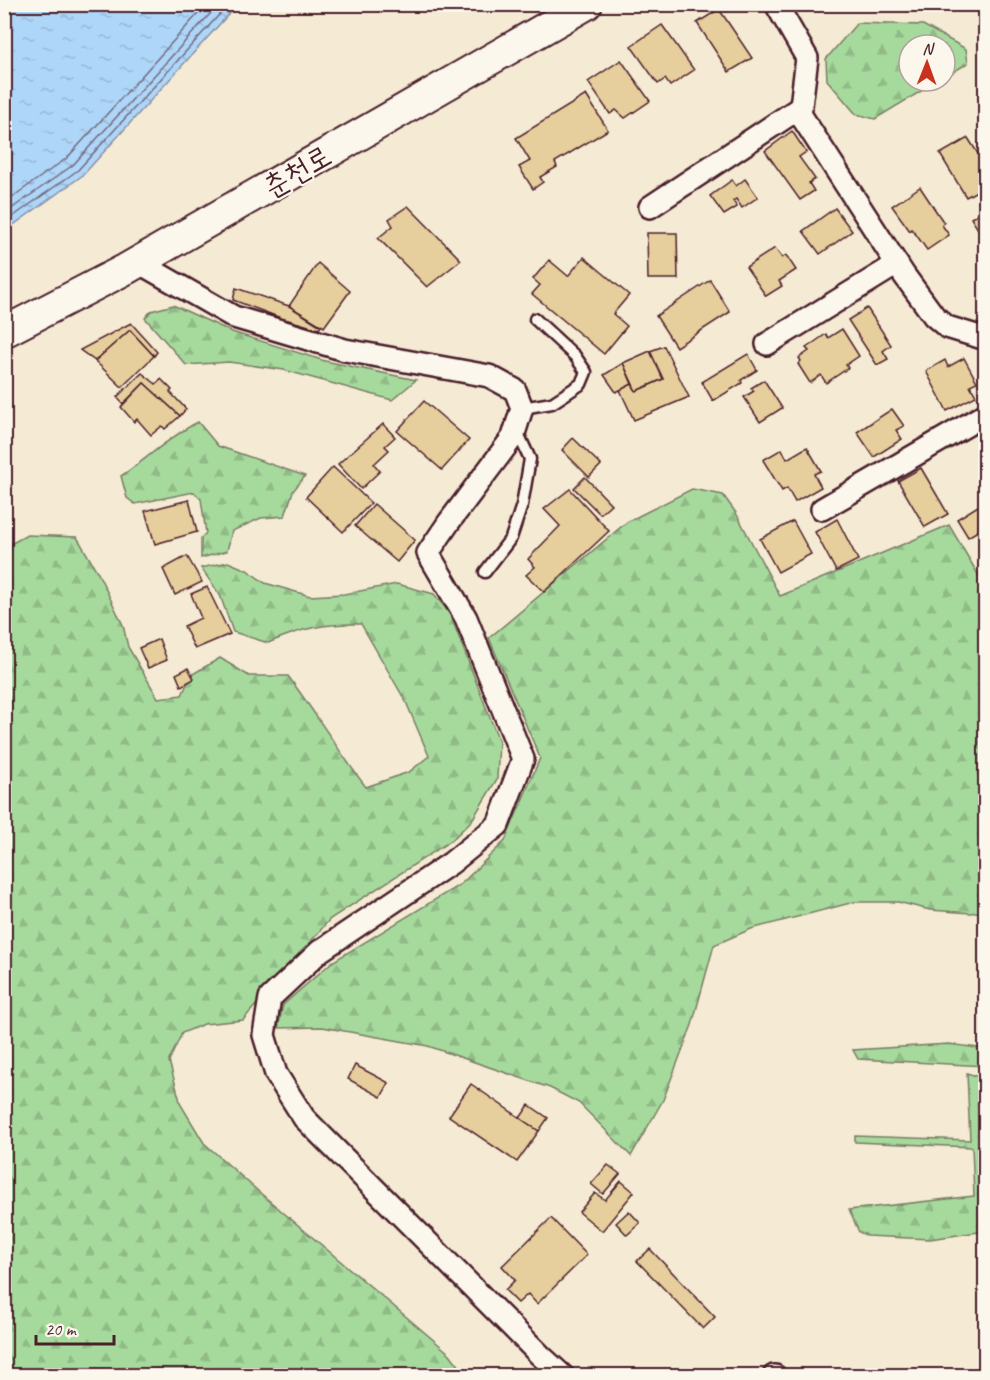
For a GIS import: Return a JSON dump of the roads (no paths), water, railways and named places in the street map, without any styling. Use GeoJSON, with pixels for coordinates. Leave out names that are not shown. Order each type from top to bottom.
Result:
{"type":"FeatureCollection","features":[{"type":"Feature","properties":{"kind":"street","name":"춘천로"},"geometry":{"type":"LineString","coordinates":[[4,332],[138,262],[587,4]]}},
{"type":"Feature","properties":{"kind":"street"},"geometry":{"type":"LineString","coordinates":[[776,4],[807,58],[800,114],[897,264],[934,316],[947,327],[986,339]]}},
{"type":"Feature","properties":{"kind":"street"},"geometry":{"type":"LineString","coordinates":[[650,207],[801,106]]}},
{"type":"Feature","properties":{"kind":"street"},"geometry":{"type":"LineString","coordinates":[[138,262],[234,317],[345,350],[489,376],[515,390],[522,408],[513,437],[449,522],[428,554],[466,618],[523,759],[498,825],[451,863],[320,951],[270,998],[264,1035],[276,1074],[304,1118],[563,1376]]}},
{"type":"Feature","properties":{"kind":"street"},"geometry":{"type":"LineString","coordinates":[[767,344],[897,264]]}},
{"type":"Feature","properties":{"kind":"street"},"geometry":{"type":"LineString","coordinates":[[822,509],[986,414]]}},
{"type":"Feature","properties":{"kind":"lane"},"geometry":{"type":"LineString","coordinates":[[522,408],[552,403],[581,384],[586,372],[575,356],[535,319]]}},
{"type":"Feature","properties":{"kind":"lane"},"geometry":{"type":"LineString","coordinates":[[485,572],[511,538],[522,504],[530,459],[516,428]]}},
{"type":"Feature","properties":{"kind":"water"},"geometry":{"type":"Polygon","coordinates":[[[5,4],[237,5],[83,175],[5,231],[5,4]]]}}]}
